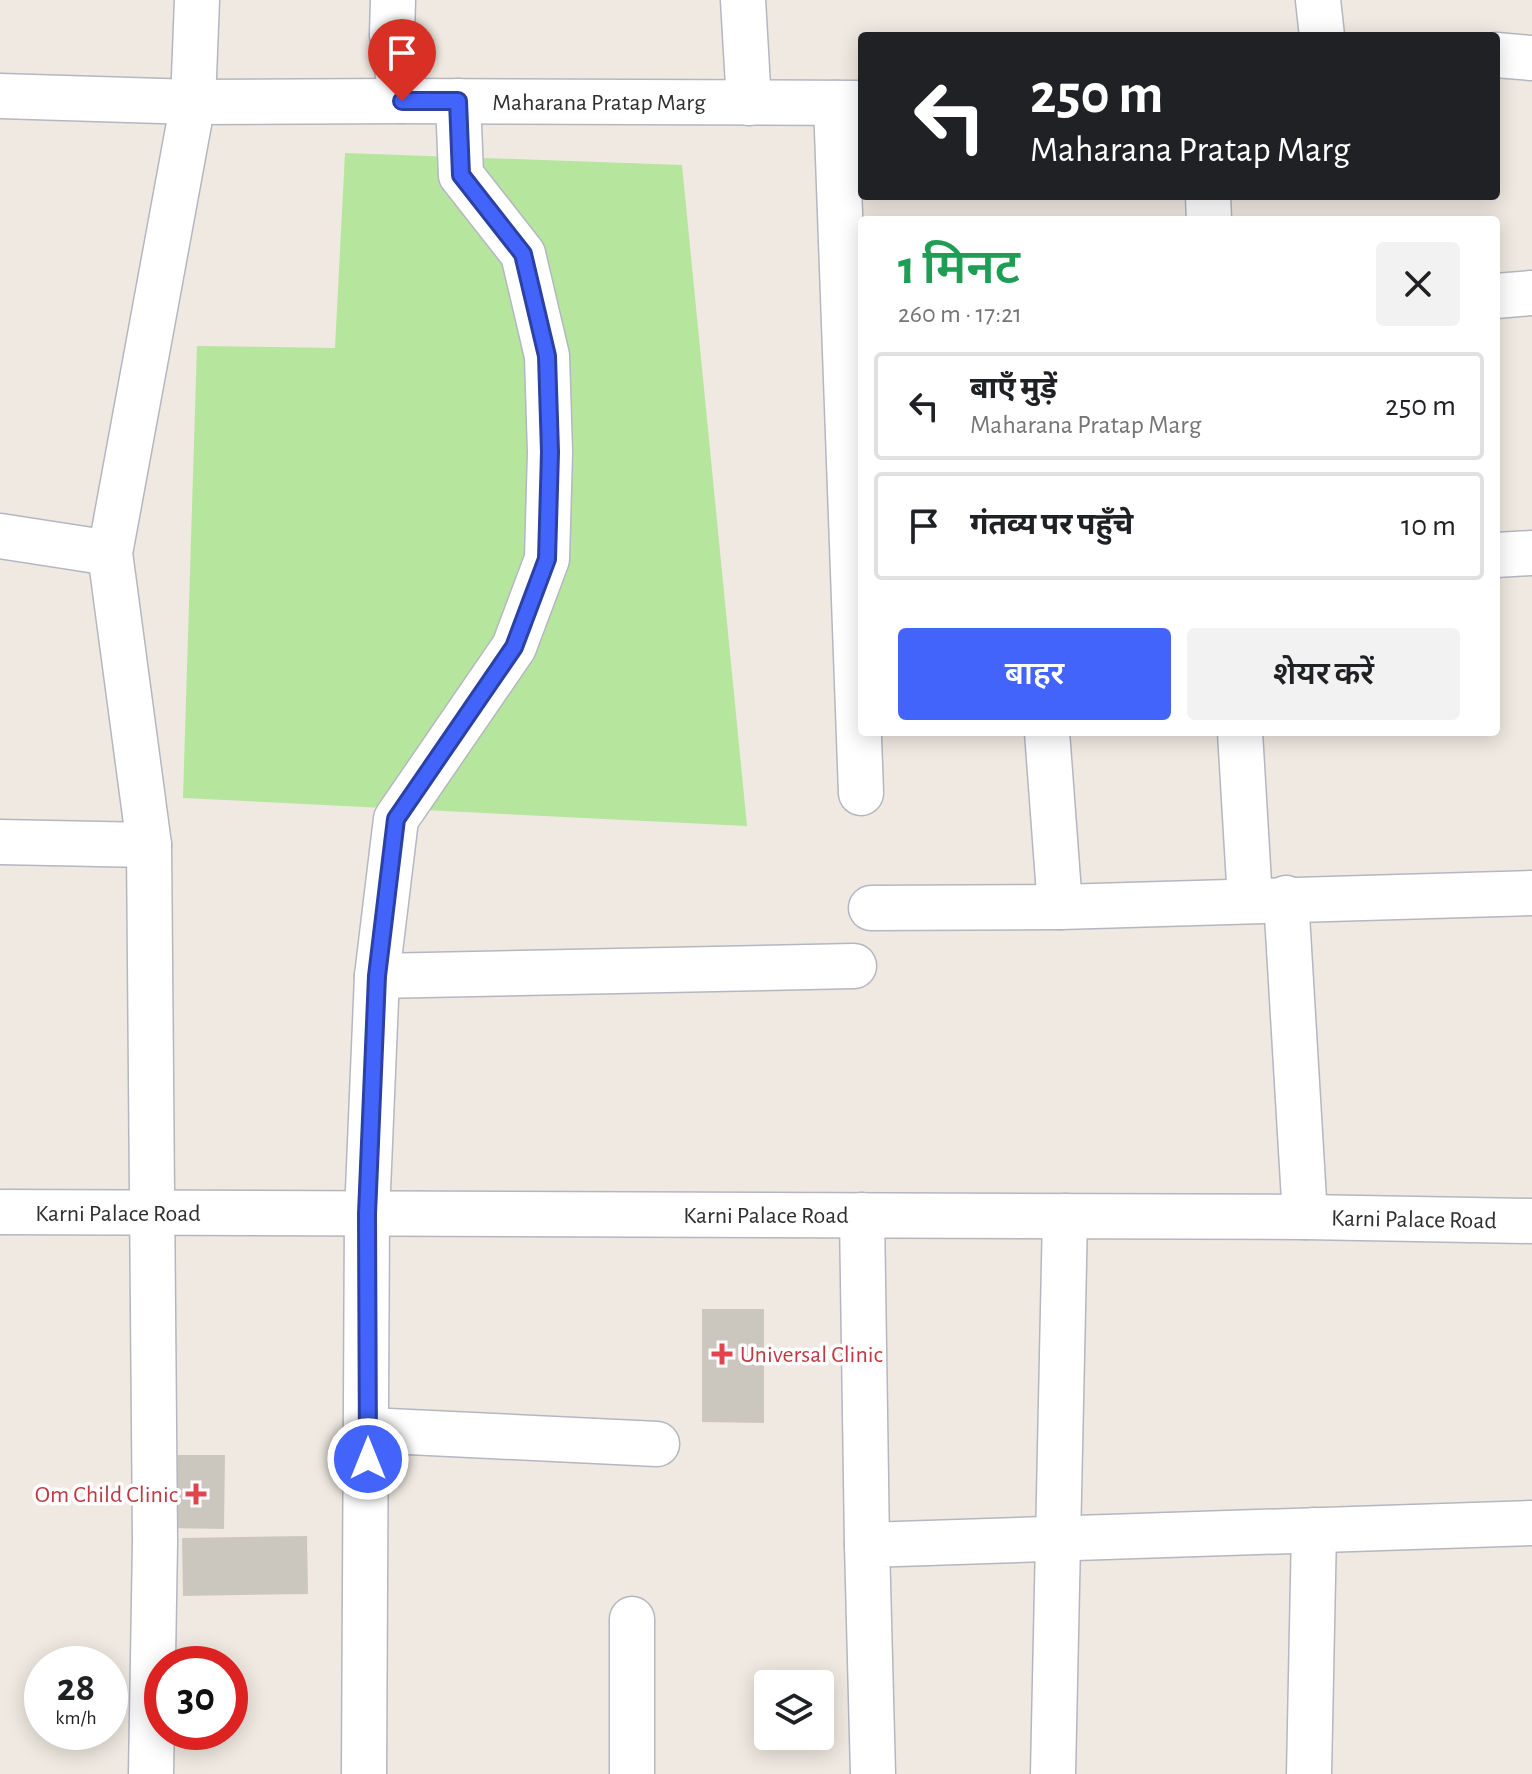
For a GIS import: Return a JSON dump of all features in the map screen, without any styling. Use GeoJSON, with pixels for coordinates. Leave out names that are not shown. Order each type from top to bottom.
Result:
{"type":"FeatureCollection","features":[{"type":"Feature","properties":{"kind":"street"},"geometry":{"type":"LineString","coordinates":[[151,1774],[155,1542],[149,845],[110,553],[193,102],[197,0]]}},
{"type":"Feature","properties":{"kind":"street"},"geometry":{"type":"LineString","coordinates":[[393,0],[392,35],[402,101]]}},
{"type":"Feature","properties":{"kind":"street"},"geometry":{"type":"LineString","coordinates":[[743,0],[749,103]]}},
{"type":"Feature","properties":{"kind":"street"},"geometry":{"type":"LineString","coordinates":[[1318,0],[1322,32]]}},
{"type":"Feature","properties":{"kind":"street"},"geometry":{"type":"LineString","coordinates":[[1500,55],[1532,58]]}},
{"type":"Feature","properties":{"kind":"street","name":"Maharana Pratap Marg"},"geometry":{"type":"LineString","coordinates":[[0,96],[193,102],[849,103]]}},
{"type":"Feature","properties":{"kind":"street"},"geometry":{"type":"LineString","coordinates":[[364,1774],[367,1214],[377,976],[396,819],[514,647],[547,559],[550,452],[547,356],[523,254],[461,175],[458,101]]}},
{"type":"Feature","properties":{"kind":"street"},"geometry":{"type":"LineString","coordinates":[[849,103],[858,622]]}},
{"type":"Feature","properties":{"kind":"street"},"geometry":{"type":"LineString","coordinates":[[1500,296],[1532,293]]}},
{"type":"Feature","properties":{"kind":"street"},"geometry":{"type":"LineString","coordinates":[[0,536],[110,553]]}},
{"type":"Feature","properties":{"kind":"street"},"geometry":{"type":"LineString","coordinates":[[1500,555],[1532,553]]}},
{"type":"Feature","properties":{"kind":"street"},"geometry":{"type":"LineString","coordinates":[[860,736],[861,793]]}},
{"type":"Feature","properties":{"kind":"street"},"geometry":{"type":"LineString","coordinates":[[1047,736],[1060,907]]}},
{"type":"Feature","properties":{"kind":"street"},"geometry":{"type":"LineString","coordinates":[[1241,736],[1268,899],[1305,1217]]}},
{"type":"Feature","properties":{"kind":"street"},"geometry":{"type":"LineString","coordinates":[[0,842],[149,845]]}},
{"type":"Feature","properties":{"kind":"street"},"geometry":{"type":"LineString","coordinates":[[871,908],[1060,907],[1532,893]]}},
{"type":"Feature","properties":{"kind":"street"},"geometry":{"type":"LineString","coordinates":[[377,976],[854,966]]}},
{"type":"Feature","properties":{"kind":"street","name":"Karni Palace Road"},"geometry":{"type":"LineString","coordinates":[[0,1212],[1305,1217],[1532,1221]]}},
{"type":"Feature","properties":{"kind":"street"},"geometry":{"type":"LineString","coordinates":[[862,1215],[873,1774]]}},
{"type":"Feature","properties":{"kind":"street"},"geometry":{"type":"LineString","coordinates":[[1053,1774],[1065,1216]]}},
{"type":"Feature","properties":{"kind":"street"},"geometry":{"type":"LineString","coordinates":[[368,1430],[657,1444]]}},
{"type":"Feature","properties":{"kind":"street"},"geometry":{"type":"LineString","coordinates":[[867,1545],[1532,1523]]}},
{"type":"Feature","properties":{"kind":"street"},"geometry":{"type":"LineString","coordinates":[[1309,1774],[1314,1530]]}},
{"type":"Feature","properties":{"kind":"street"},"geometry":{"type":"LineString","coordinates":[[632,1619],[632,1774]]}},
{"type":"Feature","properties":{"kind":"green space"},"geometry":{"type":"Polygon","coordinates":[[[345,153],[682,165],[747,826],[183,798],[197,346],[335,348],[345,153]]]}},
{"type":"Feature","properties":{"kind":"building"},"geometry":{"type":"Polygon","coordinates":[[[702,1309],[764,1309],[764,1423],[702,1422],[702,1309]]]}},
{"type":"Feature","properties":{"kind":"building"},"geometry":{"type":"Polygon","coordinates":[[[165,1455],[225,1455],[224,1529],[165,1528],[165,1455]]]}},
{"type":"Feature","properties":{"kind":"building"},"geometry":{"type":"Polygon","coordinates":[[[307,1536],[308,1594],[183,1596],[182,1538],[307,1536]]]}},
{"type":"Feature","properties":{"kind":"place","name":"Universal Clinic"},"geometry":{"type":"Point","coordinates":[722,1354]}},
{"type":"Feature","properties":{"kind":"place","name":"Om Child Clinic"},"geometry":{"type":"Point","coordinates":[196,1494]}},
{"type":"Feature","properties":{"kind":"route"},"geometry":{"type":"LineString","coordinates":[[368,1459],[367,1214],[377,976],[396,819],[514,647],[547,559],[550,452],[547,356],[523,254],[461,175],[458,101],[402,101]]}}]}
